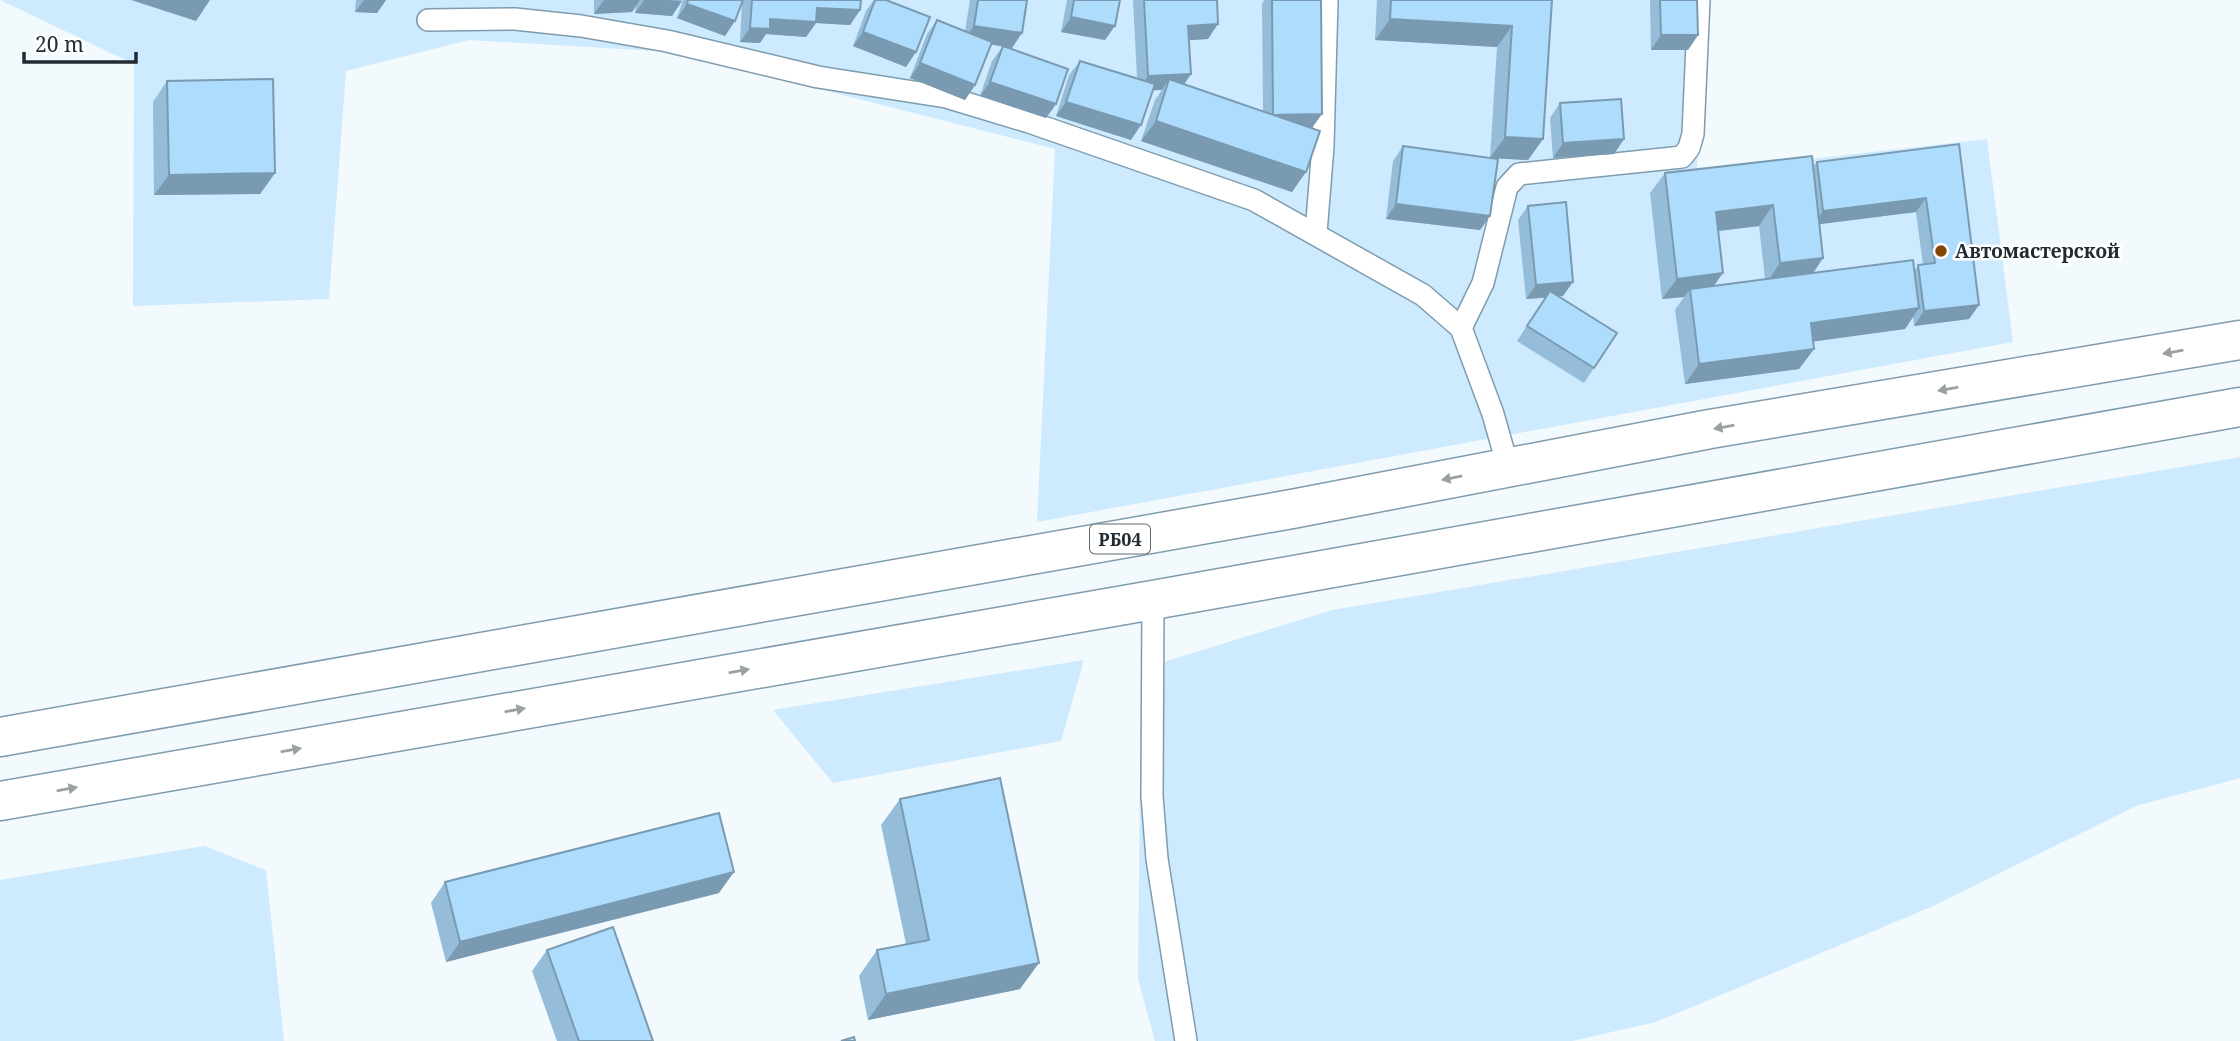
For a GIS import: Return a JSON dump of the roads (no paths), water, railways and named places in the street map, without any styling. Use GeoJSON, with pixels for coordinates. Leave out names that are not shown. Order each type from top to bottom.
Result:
{"type":"FeatureCollection","features":[{"type":"Feature","properties":{"kind":"highway","name":"РБ04"},"geometry":{"type":"LineString","coordinates":[[0,737],[1265,514],[1710,429],[2240,340]]}},
{"type":"Feature","properties":{"kind":"highway"},"geometry":{"type":"LineString","coordinates":[[0,801],[2240,407]]}},
{"type":"Feature","properties":{"kind":"lane"},"geometry":{"type":"LineString","coordinates":[[1317,233],[1323,146],[1327,0]]}},
{"type":"Feature","properties":{"kind":"lane"},"geometry":{"type":"LineString","coordinates":[[1461,328],[1483,283],[1507,187],[1519,174],[1682,157],[1689,148],[1693,134],[1699,0]]}},
{"type":"Feature","properties":{"kind":"lane"},"geometry":{"type":"LineString","coordinates":[[428,20],[515,19],[581,26],[667,41],[818,77],[946,97],[1029,122],[1254,200],[1317,233],[1423,295],[1461,328],[1493,414],[1508,467]]}},
{"type":"Feature","properties":{"kind":"lane"},"geometry":{"type":"LineString","coordinates":[[1153,600],[1152,796],[1158,869],[1186,1041]]}},
{"type":"Feature","properties":{"kind":"place","name":"Автомастерской"},"geometry":{"type":"Point","coordinates":[1941,251]}}]}
